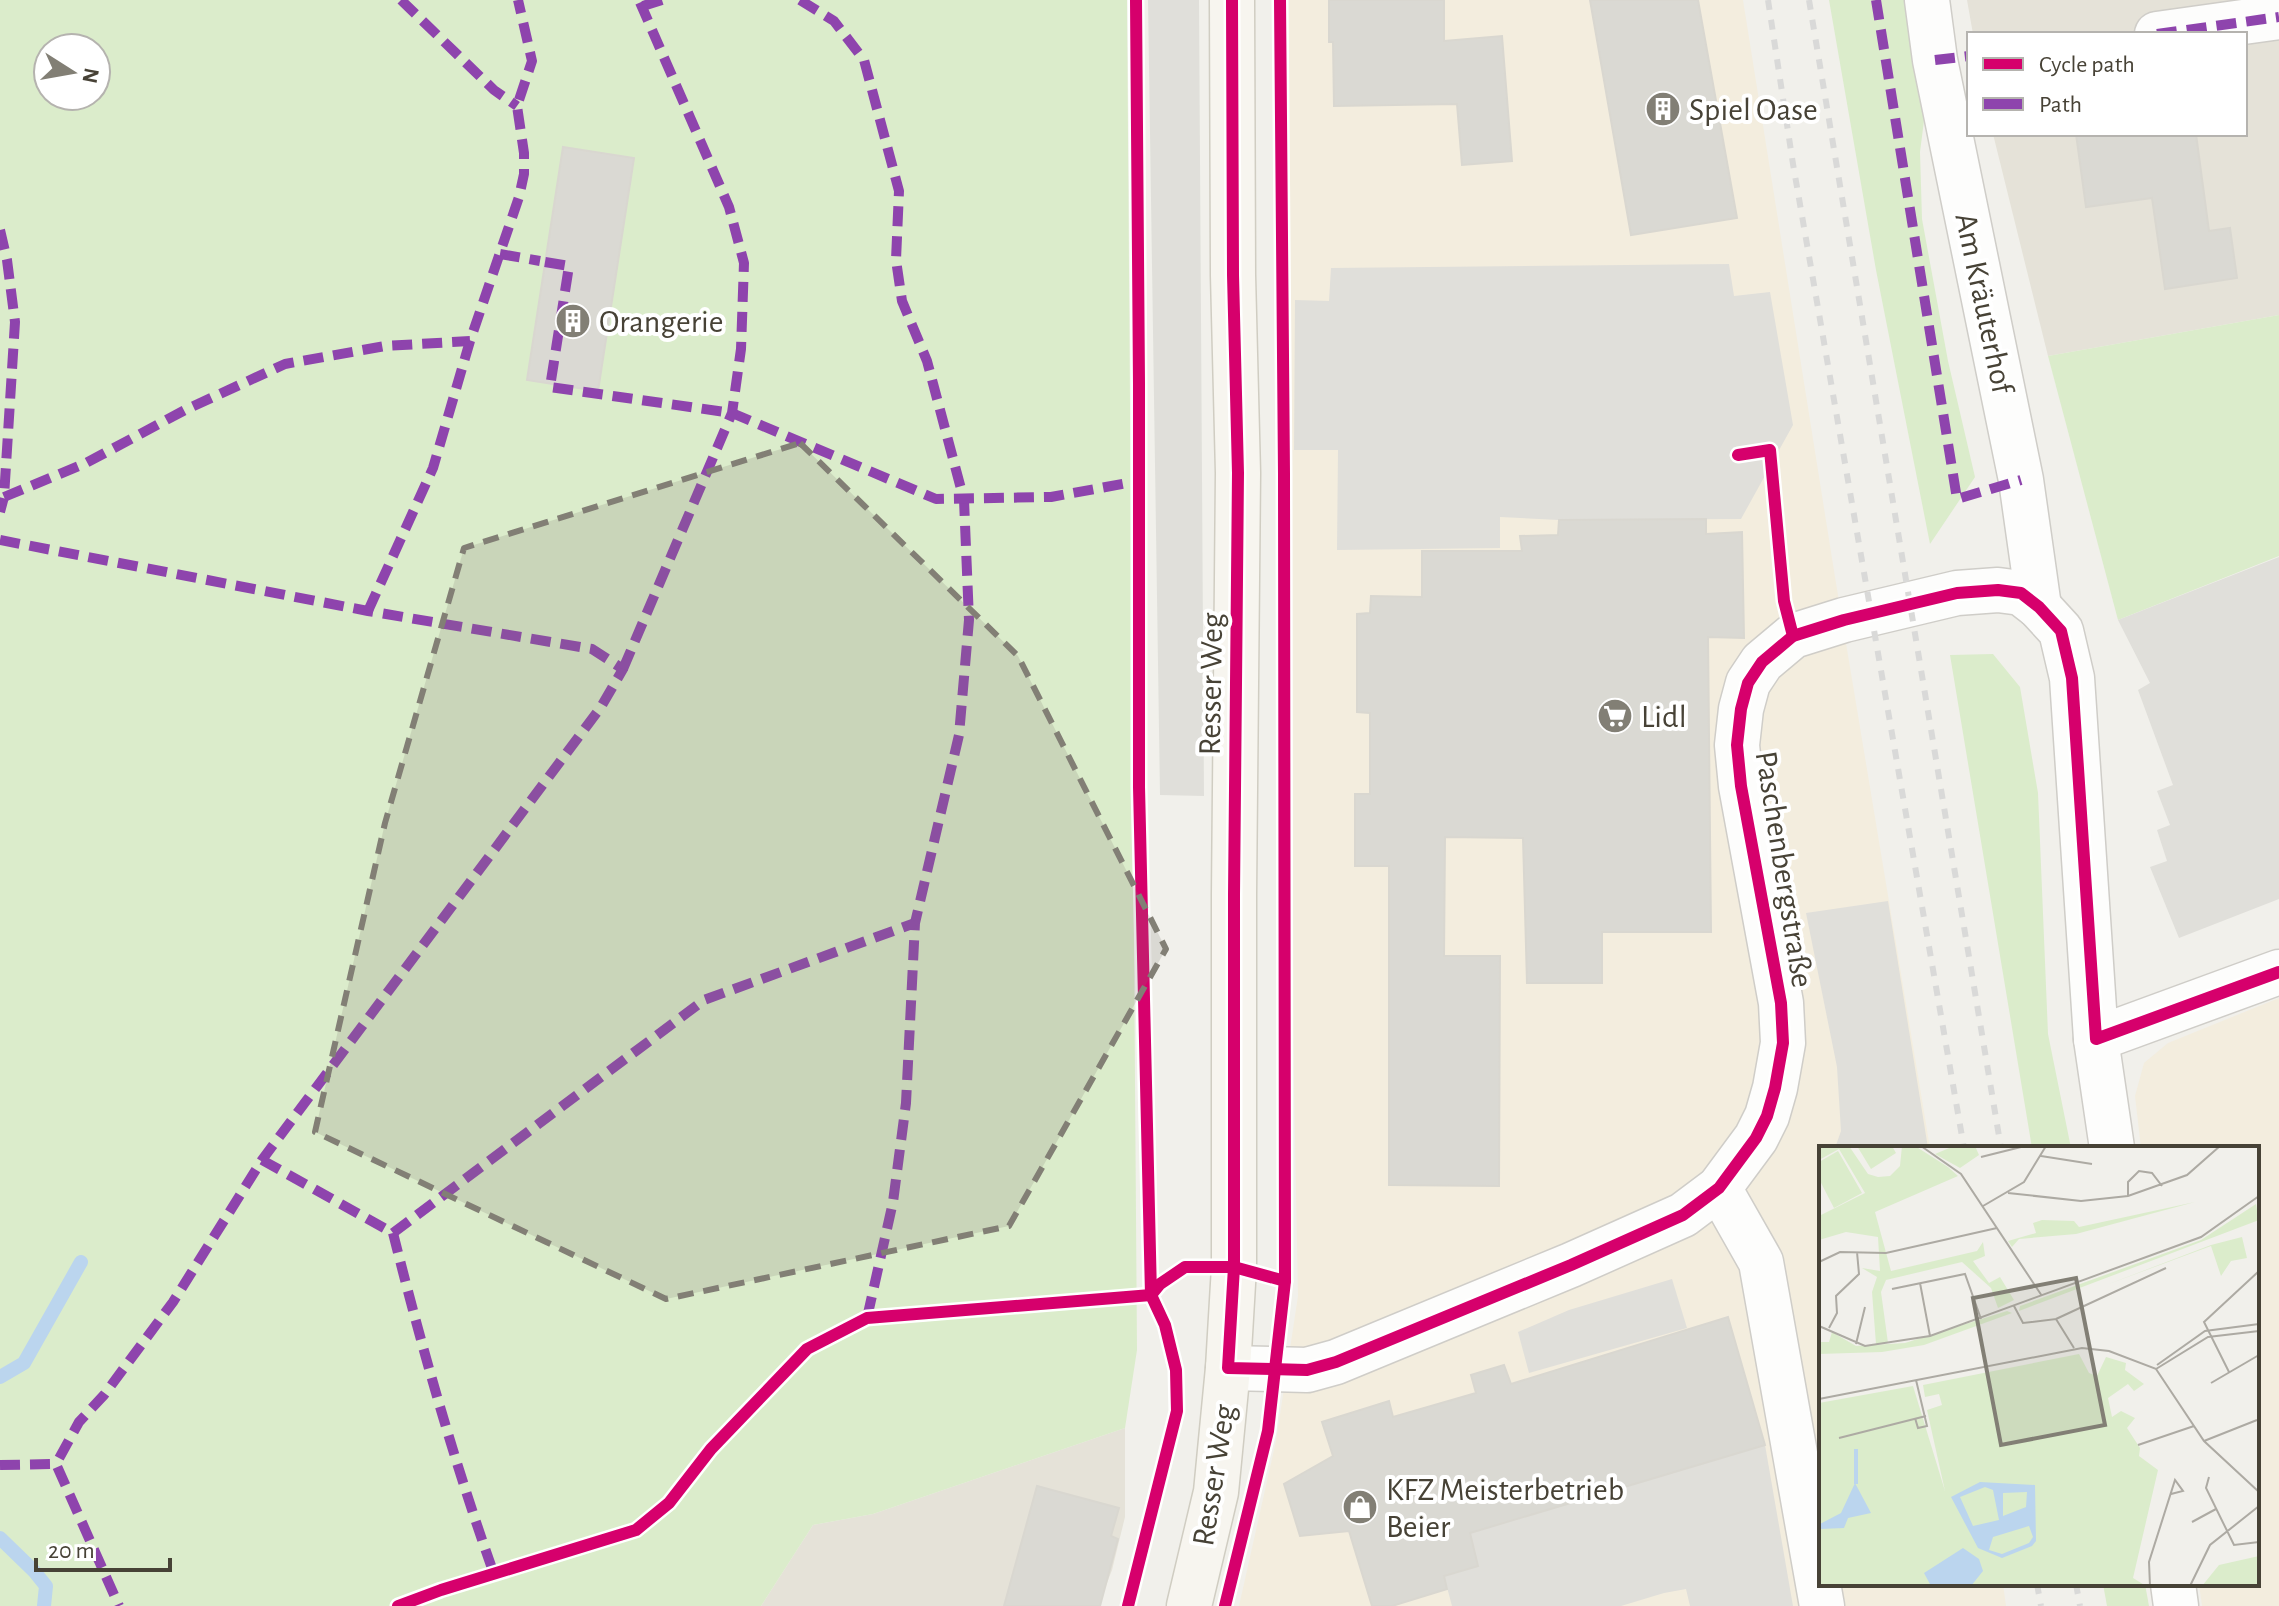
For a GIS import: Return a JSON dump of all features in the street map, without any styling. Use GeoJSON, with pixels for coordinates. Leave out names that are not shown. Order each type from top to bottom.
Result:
{"type":"FeatureCollection","features":[{"type":"Feature","properties":{"kind":"main road","name":"Resser Weg"},"geometry":{"type":"LineString","coordinates":[[1189,1606],[1216,1492],[1234,1267],[1238,488],[1232,0]]}},
{"type":"Feature","properties":{"kind":"street","name":"Am Kräuterhof"},"geometry":{"type":"LineString","coordinates":[[1927,0],[1952,58],[2039,607]]}},
{"type":"Feature","properties":{"kind":"street"},"geometry":{"type":"LineString","coordinates":[[2171,32],[2279,17]]}},
{"type":"Feature","properties":{"kind":"street","name":"Paschenbergstraße"},"geometry":{"type":"LineString","coordinates":[[1228,1368],[1307,1370],[1336,1362],[1683,1215],[1719,1188],[1756,1138],[1767,1116],[1783,1043],[1781,1003],[1741,786],[1737,745],[1741,709],[1748,683],[1762,662],[1793,636],[1870,613],[1957,593],[1998,590],[2021,593],[2061,631],[2072,678],[2096,1039],[2112,1146]]}},
{"type":"Feature","properties":{"kind":"street"},"geometry":{"type":"LineString","coordinates":[[2096,1039],[2279,972]]}},
{"type":"Feature","properties":{"kind":"street"},"geometry":{"type":"LineString","coordinates":[[1719,1188],[1761,1262],[1822,1606]]}},
{"type":"Feature","properties":{"kind":"street"},"geometry":{"type":"LineString","coordinates":[[2173,1586],[2176,1606]]}},
{"type":"Feature","properties":{"kind":"highlighted area"},"geometry":{"type":"Polygon","coordinates":[[[800,443],[1018,656],[1166,949],[1009,1226],[666,1299],[315,1132],[385,823],[464,548],[800,443]]]}},
{"type":"Feature","properties":{"kind":"shaded area"},"geometry":{"type":"Polygon","coordinates":[[[1148,0],[1199,0],[1204,796],[1160,795],[1148,0]]]}},
{"type":"Feature","properties":{"kind":"shaded area"},"geometry":{"type":"Polygon","coordinates":[[[1276,0],[1743,0],[1930,1146],[1819,1146],[1819,1586],[2003,1586],[2006,1606],[1239,1606],[1276,1441],[1298,1296],[1276,0]]]}},
{"type":"Feature","properties":{"kind":"shaded area"},"geometry":{"type":"Polygon","coordinates":[[[1967,0],[2279,0],[2279,315],[2048,356],[1993,136],[2247,136],[2247,32],[1973,32],[1967,0]]]}},
{"type":"Feature","properties":{"kind":"shaded area"},"geometry":{"type":"Polygon","coordinates":[[[1729,264],[1734,296],[1770,292],[1793,425],[1741,519],[1559,520],[1500,517],[1500,548],[1337,550],[1338,450],[1294,450],[1295,300],[1329,301],[1331,268],[1729,264]]]}},
{"type":"Feature","properties":{"kind":"shaded area"},"geometry":{"type":"Polygon","coordinates":[[[2279,557],[2279,899],[2179,938],[2150,867],[2167,861],[2157,830],[2170,825],[2157,791],[2173,785],[2138,690],[2150,683],[2118,620],[2279,557]]]}},
{"type":"Feature","properties":{"kind":"shaded area"},"geometry":{"type":"Polygon","coordinates":[[[1888,901],[1928,1146],[1836,1146],[1841,1131],[1837,1067],[1806,913],[1888,901]]]}},
{"type":"Feature","properties":{"kind":"shaded area"},"geometry":{"type":"Polygon","coordinates":[[[2279,998],[2279,1606],[2202,1606],[2199,1586],[2259,1586],[2259,1146],[2141,1146],[2135,1096],[2144,1063],[2168,1043],[2279,998]]]}},
{"type":"Feature","properties":{"kind":"shaded area"},"geometry":{"type":"Polygon","coordinates":[[[1672,1279],[1687,1328],[1529,1373],[1518,1332],[1569,1310],[1672,1279]]]}},
{"type":"Feature","properties":{"kind":"shaded area"},"geometry":{"type":"Polygon","coordinates":[[[1125,1428],[1125,1517],[1112,1570],[1098,1606],[761,1606],[813,1525],[873,1514],[1125,1428]]]}},
{"type":"Feature","properties":{"kind":"shaded area"},"geometry":{"type":"Polygon","coordinates":[[[1765,1445],[1793,1606],[1690,1606],[1686,1589],[1621,1606],[1452,1606],[1444,1576],[1478,1565],[1470,1533],[1765,1445]]]}},
{"type":"Feature","properties":{"kind":"green space"},"geometry":{"type":"Polygon","coordinates":[[[0,0],[1127,0],[1137,1350],[1125,1428],[873,1514],[813,1525],[761,1606],[0,1606],[0,0]]]}},
{"type":"Feature","properties":{"kind":"green space"},"geometry":{"type":"Polygon","coordinates":[[[1829,0],[1912,0],[1926,105],[1920,152],[1922,219],[1948,361],[1975,477],[1930,544],[1876,270],[1829,0]]]}},
{"type":"Feature","properties":{"kind":"green space"},"geometry":{"type":"Polygon","coordinates":[[[2279,315],[2279,556],[2118,620],[2048,356],[2279,315]]]}},
{"type":"Feature","properties":{"kind":"green space"},"geometry":{"type":"Polygon","coordinates":[[[1993,654],[2020,687],[2038,793],[2048,1034],[2071,1146],[2032,1146],[1950,655],[1993,654]]]}},
{"type":"Feature","properties":{"kind":"green space"},"geometry":{"type":"Polygon","coordinates":[[[2103,1586],[2145,1586],[2149,1606],[2107,1606],[2103,1586]]]}},
{"type":"Feature","properties":{"kind":"building"},"geometry":{"type":"Polygon","coordinates":[[[1329,0],[1444,0],[1444,41],[1502,36],[1512,161],[1462,165],[1457,104],[1334,106],[1329,0]]]}},
{"type":"Feature","properties":{"kind":"building","name":"Spiel Oase"},"geometry":{"type":"Polygon","coordinates":[[[1590,0],[1698,0],[1737,218],[1631,235],[1590,0]]]}},
{"type":"Feature","properties":{"kind":"building"},"geometry":{"type":"Polygon","coordinates":[[[2076,136],[2196,136],[2209,231],[2230,228],[2237,278],[2165,289],[2152,198],[2086,207],[2076,136]]]}},
{"type":"Feature","properties":{"kind":"building","name":"Orangerie"},"geometry":{"type":"Polygon","coordinates":[[[563,147],[634,158],[598,391],[527,380],[563,147]]]}},
{"type":"Feature","properties":{"kind":"building"},"geometry":{"type":"Polygon","coordinates":[[[1706,519],[1706,534],[1742,532],[1744,638],[1708,637],[1711,932],[1602,932],[1602,983],[1527,983],[1523,838],[1445,837],[1444,956],[1500,956],[1499,1186],[1389,1185],[1389,866],[1355,866],[1355,794],[1370,794],[1370,713],[1357,712],[1357,614],[1370,613],[1371,596],[1422,597],[1422,551],[1522,551],[1520,536],[1558,535],[1559,520],[1706,519]]]}},
{"type":"Feature","properties":{"kind":"building"},"geometry":{"type":"Polygon","coordinates":[[[1728,1317],[1765,1445],[1470,1533],[1478,1566],[1444,1576],[1447,1589],[1392,1606],[1372,1606],[1349,1531],[1300,1536],[1284,1484],[1333,1456],[1322,1422],[1389,1401],[1393,1417],[1476,1393],[1471,1375],[1504,1365],[1511,1384],[1728,1317]]]}},
{"type":"Feature","properties":{"kind":"building"},"geometry":{"type":"Polygon","coordinates":[[[1037,1486],[1119,1508],[1111,1536],[1118,1539],[1100,1606],[1004,1606],[1037,1486]]]}},
{"type":"Feature","properties":{"kind":"waterway"},"geometry":{"type":"LineString","coordinates":[[0,1377],[24,1363],[81,1262]]}},
{"type":"Feature","properties":{"kind":"waterway"},"geometry":{"type":"LineString","coordinates":[[0,1538],[46,1586],[44,1606]]}},
{"type":"Feature","properties":{"kind":"railway"},"geometry":{"type":"LineString","coordinates":[[1768,0],[1793,164],[1964,1146]]}},
{"type":"Feature","properties":{"kind":"railway"},"geometry":{"type":"LineString","coordinates":[[1809,0],[2001,1146]]}},
{"type":"Feature","properties":{"kind":"railway"},"geometry":{"type":"LineString","coordinates":[[2037,1586],[2041,1606]]}},
{"type":"Feature","properties":{"kind":"railway"},"geometry":{"type":"LineString","coordinates":[[2076,1586],[2080,1606]]}},
{"type":"Feature","properties":{"kind":"marked path"},"geometry":{"type":"LineString","coordinates":[[401,0],[494,90],[517,106]]}},
{"type":"Feature","properties":{"kind":"marked path"},"geometry":{"type":"LineString","coordinates":[[368,611],[433,468],[470,341],[519,197],[524,153],[517,106],[532,61],[518,0]]}},
{"type":"Feature","properties":{"kind":"marked path"},"geometry":{"type":"LineString","coordinates":[[623,669],[732,413],[741,349],[744,263],[729,207],[639,0]]}},
{"type":"Feature","properties":{"kind":"marked path"},"geometry":{"type":"LineString","coordinates":[[643,6],[662,0]]}},
{"type":"Feature","properties":{"kind":"marked path"},"geometry":{"type":"LineString","coordinates":[[800,0],[834,21],[864,60],[899,191],[896,260],[902,301],[927,361],[964,500],[969,620],[959,735],[915,923],[906,1103],[893,1202],[867,1318]]}},
{"type":"Feature","properties":{"kind":"marked path"},"geometry":{"type":"LineString","coordinates":[[1876,0],[1957,499],[2021,480]]}},
{"type":"Feature","properties":{"kind":"marked path"},"geometry":{"type":"LineString","coordinates":[[2171,32],[2279,17]]}},
{"type":"Feature","properties":{"kind":"marked path"},"geometry":{"type":"LineString","coordinates":[[1935,60],[1967,56]]}},
{"type":"Feature","properties":{"kind":"marked path"},"geometry":{"type":"LineString","coordinates":[[0,230],[15,322],[4,497],[0,512]]}},
{"type":"Feature","properties":{"kind":"marked path"},"geometry":{"type":"LineString","coordinates":[[500,254],[540,261]]}},
{"type":"Feature","properties":{"kind":"marked path"},"geometry":{"type":"LineString","coordinates":[[545,262],[569,266],[550,387],[732,413],[936,499],[1051,497],[1139,481]]}},
{"type":"Feature","properties":{"kind":"marked path"},"geometry":{"type":"LineString","coordinates":[[4,497],[86,463],[185,410],[285,364],[385,346],[470,341]]}},
{"type":"Feature","properties":{"kind":"marked path"},"geometry":{"type":"LineString","coordinates":[[0,540],[368,611],[592,649],[623,669],[601,707],[262,1160],[173,1302],[104,1395],[79,1422],[56,1464],[119,1606]]}},
{"type":"Feature","properties":{"kind":"marked path"},"geometry":{"type":"LineString","coordinates":[[393,1233],[704,1000],[915,923]]}},
{"type":"Feature","properties":{"kind":"marked path"},"geometry":{"type":"LineString","coordinates":[[262,1160],[393,1233],[439,1405],[494,1574]]}},
{"type":"Feature","properties":{"kind":"marked path"},"geometry":{"type":"LineString","coordinates":[[0,1465],[56,1464]]}},
{"type":"Feature","properties":{"kind":"cycle path"},"geometry":{"type":"LineString","coordinates":[[1128,1606],[1177,1411],[1176,1370],[1165,1325],[1151,1295],[1139,787],[1136,0]]}},
{"type":"Feature","properties":{"kind":"cycle path"},"geometry":{"type":"LineString","coordinates":[[1232,0],[1233,275],[1238,473],[1234,1267],[1228,1368],[1307,1370],[1336,1362],[1683,1215],[1719,1188],[1756,1138],[1767,1116],[1783,1043],[1781,1003],[1741,786],[1737,745],[1748,683],[1762,662],[1793,636],[1844,620],[1957,593],[1998,590],[2021,593],[2061,631],[2072,678],[2096,1039],[2279,972]]}},
{"type":"Feature","properties":{"kind":"cycle path"},"geometry":{"type":"LineString","coordinates":[[1225,1606],[1268,1431],[1285,1281],[1280,0]]}},
{"type":"Feature","properties":{"kind":"cycle path"},"geometry":{"type":"LineString","coordinates":[[1738,455],[1770,450],[1784,601],[1793,636]]}},
{"type":"Feature","properties":{"kind":"cycle path"},"geometry":{"type":"LineString","coordinates":[[398,1606],[636,1530],[669,1503],[711,1449],[807,1349],[867,1318],[1151,1295],[1160,1284],[1185,1267],[1234,1267],[1285,1281]]}},
{"type":"Feature","properties":{"kind":"place","name":"Spiel Oase"},"geometry":{"type":"Point","coordinates":[1663,109]}},
{"type":"Feature","properties":{"kind":"place","name":"Orangerie"},"geometry":{"type":"Point","coordinates":[573,321]}},
{"type":"Feature","properties":{"kind":"place","name":"Lidl"},"geometry":{"type":"Point","coordinates":[1615,716]}},
{"type":"Feature","properties":{"kind":"place","name":"KFZ Meisterbetrieb Beier"},"geometry":{"type":"Point","coordinates":[1360,1507]}}]}
